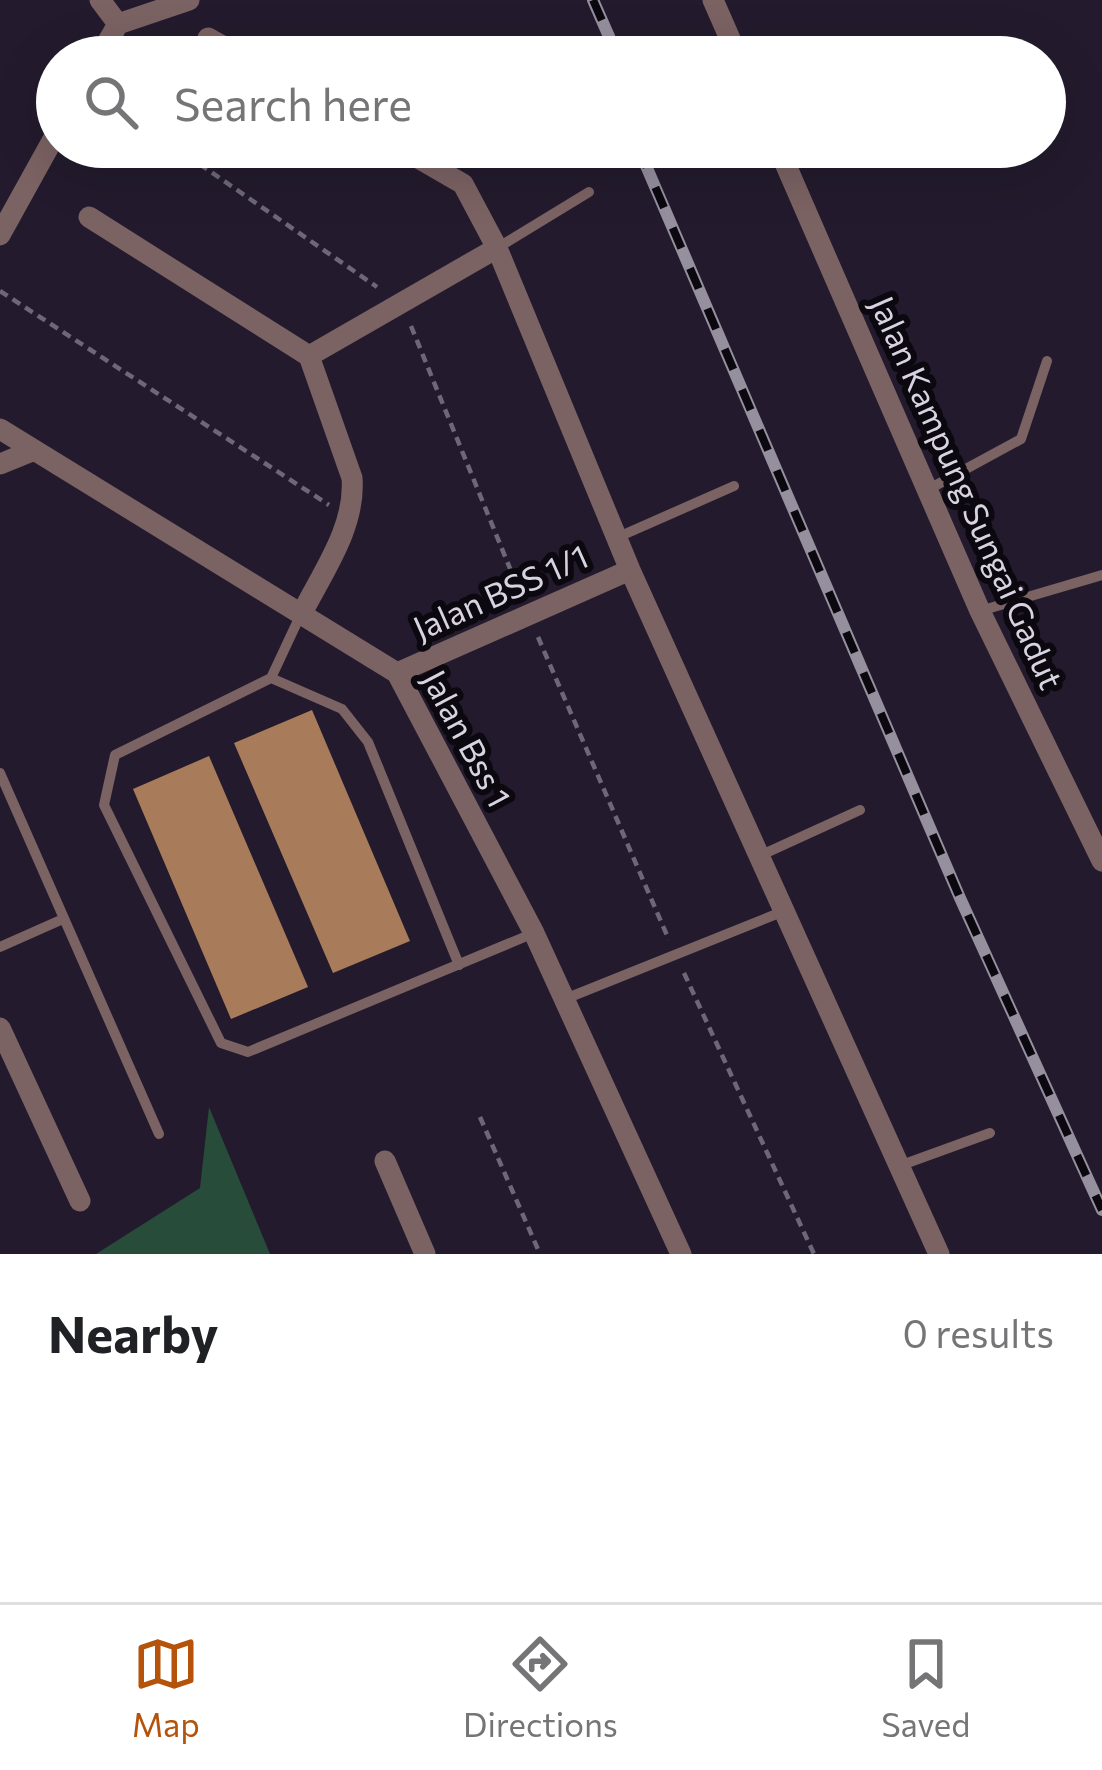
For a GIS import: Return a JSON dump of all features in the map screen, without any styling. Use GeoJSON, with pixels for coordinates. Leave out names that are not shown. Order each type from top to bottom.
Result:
{"type":"FeatureCollection","features":[{"type":"Feature","properties":{"kind":"street"},"geometry":{"type":"LineString","coordinates":[[100,0],[118,24]]}},
{"type":"Feature","properties":{"kind":"street"},"geometry":{"type":"LineString","coordinates":[[111,36],[118,24],[190,0]]}},
{"type":"Feature","properties":{"kind":"street"},"geometry":{"type":"LineString","coordinates":[[713,0],[729,36]]}},
{"type":"Feature","properties":{"kind":"street"},"geometry":{"type":"LineString","coordinates":[[0,235],[37,168]]}},
{"type":"Feature","properties":{"kind":"street"},"geometry":{"type":"LineString","coordinates":[[435,168],[463,184],[497,248],[630,570],[939,1254]]}},
{"type":"Feature","properties":{"kind":"street","name":"Jalan Kampung Sungai Gadut"},"geometry":{"type":"LineString","coordinates":[[787,168],[980,611],[1102,861]]}},
{"type":"Feature","properties":{"kind":"street"},"geometry":{"type":"LineString","coordinates":[[89,217],[309,356],[352,478],[349,518],[301,615]]}},
{"type":"Feature","properties":{"kind":"street"},"geometry":{"type":"LineString","coordinates":[[309,356],[497,248]]}},
{"type":"Feature","properties":{"kind":"street","name":"Jalan Bss 1"},"geometry":{"type":"LineString","coordinates":[[0,430],[397,673],[534,933],[681,1254]]}},
{"type":"Feature","properties":{"kind":"street"},"geometry":{"type":"LineString","coordinates":[[0,464],[32,451]]}},
{"type":"Feature","properties":{"kind":"street","name":"Jalan BSS 1/1"},"geometry":{"type":"LineString","coordinates":[[397,673],[630,570]]}},
{"type":"Feature","properties":{"kind":"street"},"geometry":{"type":"LineString","coordinates":[[0,1028],[80,1201]]}},
{"type":"Feature","properties":{"kind":"street"},"geometry":{"type":"LineString","coordinates":[[385,1161],[425,1254]]}},
{"type":"Feature","properties":{"kind":"lane"},"geometry":{"type":"LineString","coordinates":[[497,248],[589,192]]}},
{"type":"Feature","properties":{"kind":"lane"},"geometry":{"type":"LineString","coordinates":[[926,490],[1022,439],[1047,361]]}},
{"type":"Feature","properties":{"kind":"lane"},"geometry":{"type":"LineString","coordinates":[[616,538],[734,485]]}},
{"type":"Feature","properties":{"kind":"lane"},"geometry":{"type":"LineString","coordinates":[[980,611],[1102,575]]}},
{"type":"Feature","properties":{"kind":"lane"},"geometry":{"type":"LineString","coordinates":[[301,615],[271,678],[115,755],[104,805],[220,1043],[248,1052],[534,933]]}},
{"type":"Feature","properties":{"kind":"lane"},"geometry":{"type":"LineString","coordinates":[[271,678],[342,709],[368,742],[459,964]]}},
{"type":"Feature","properties":{"kind":"lane"},"geometry":{"type":"LineString","coordinates":[[0,773],[159,1134]]}},
{"type":"Feature","properties":{"kind":"lane"},"geometry":{"type":"LineString","coordinates":[[759,856],[860,810]]}},
{"type":"Feature","properties":{"kind":"lane"},"geometry":{"type":"LineString","coordinates":[[565,999],[784,911]]}},
{"type":"Feature","properties":{"kind":"lane"},"geometry":{"type":"LineString","coordinates":[[0,947],[63,919]]}},
{"type":"Feature","properties":{"kind":"lane"},"geometry":{"type":"LineString","coordinates":[[899,1166],[990,1133]]}},
{"type":"Feature","properties":{"kind":"path"},"geometry":{"type":"LineString","coordinates":[[205,168],[402,304],[676,955],[814,1254]]}},
{"type":"Feature","properties":{"kind":"path"},"geometry":{"type":"LineString","coordinates":[[0,291],[349,518]]}},
{"type":"Feature","properties":{"kind":"path"},"geometry":{"type":"LineString","coordinates":[[480,1117],[540,1254]]}},
{"type":"Feature","properties":{"kind":"green space"},"geometry":{"type":"Polygon","coordinates":[[[209,1107],[270,1254],[96,1254],[200,1188],[209,1107]]]}},
{"type":"Feature","properties":{"kind":"building"},"geometry":{"type":"Polygon","coordinates":[[[312,710],[410,941],[333,973],[234,743],[312,710]]]}},
{"type":"Feature","properties":{"kind":"building"},"geometry":{"type":"Polygon","coordinates":[[[209,756],[308,987],[231,1019],[133,789],[209,756]]]}},
{"type":"Feature","properties":{"kind":"railway"},"geometry":{"type":"LineString","coordinates":[[593,0],[609,36]]}},
{"type":"Feature","properties":{"kind":"railway"},"geometry":{"type":"LineString","coordinates":[[647,168],[960,898],[1102,1210]]}}]}
